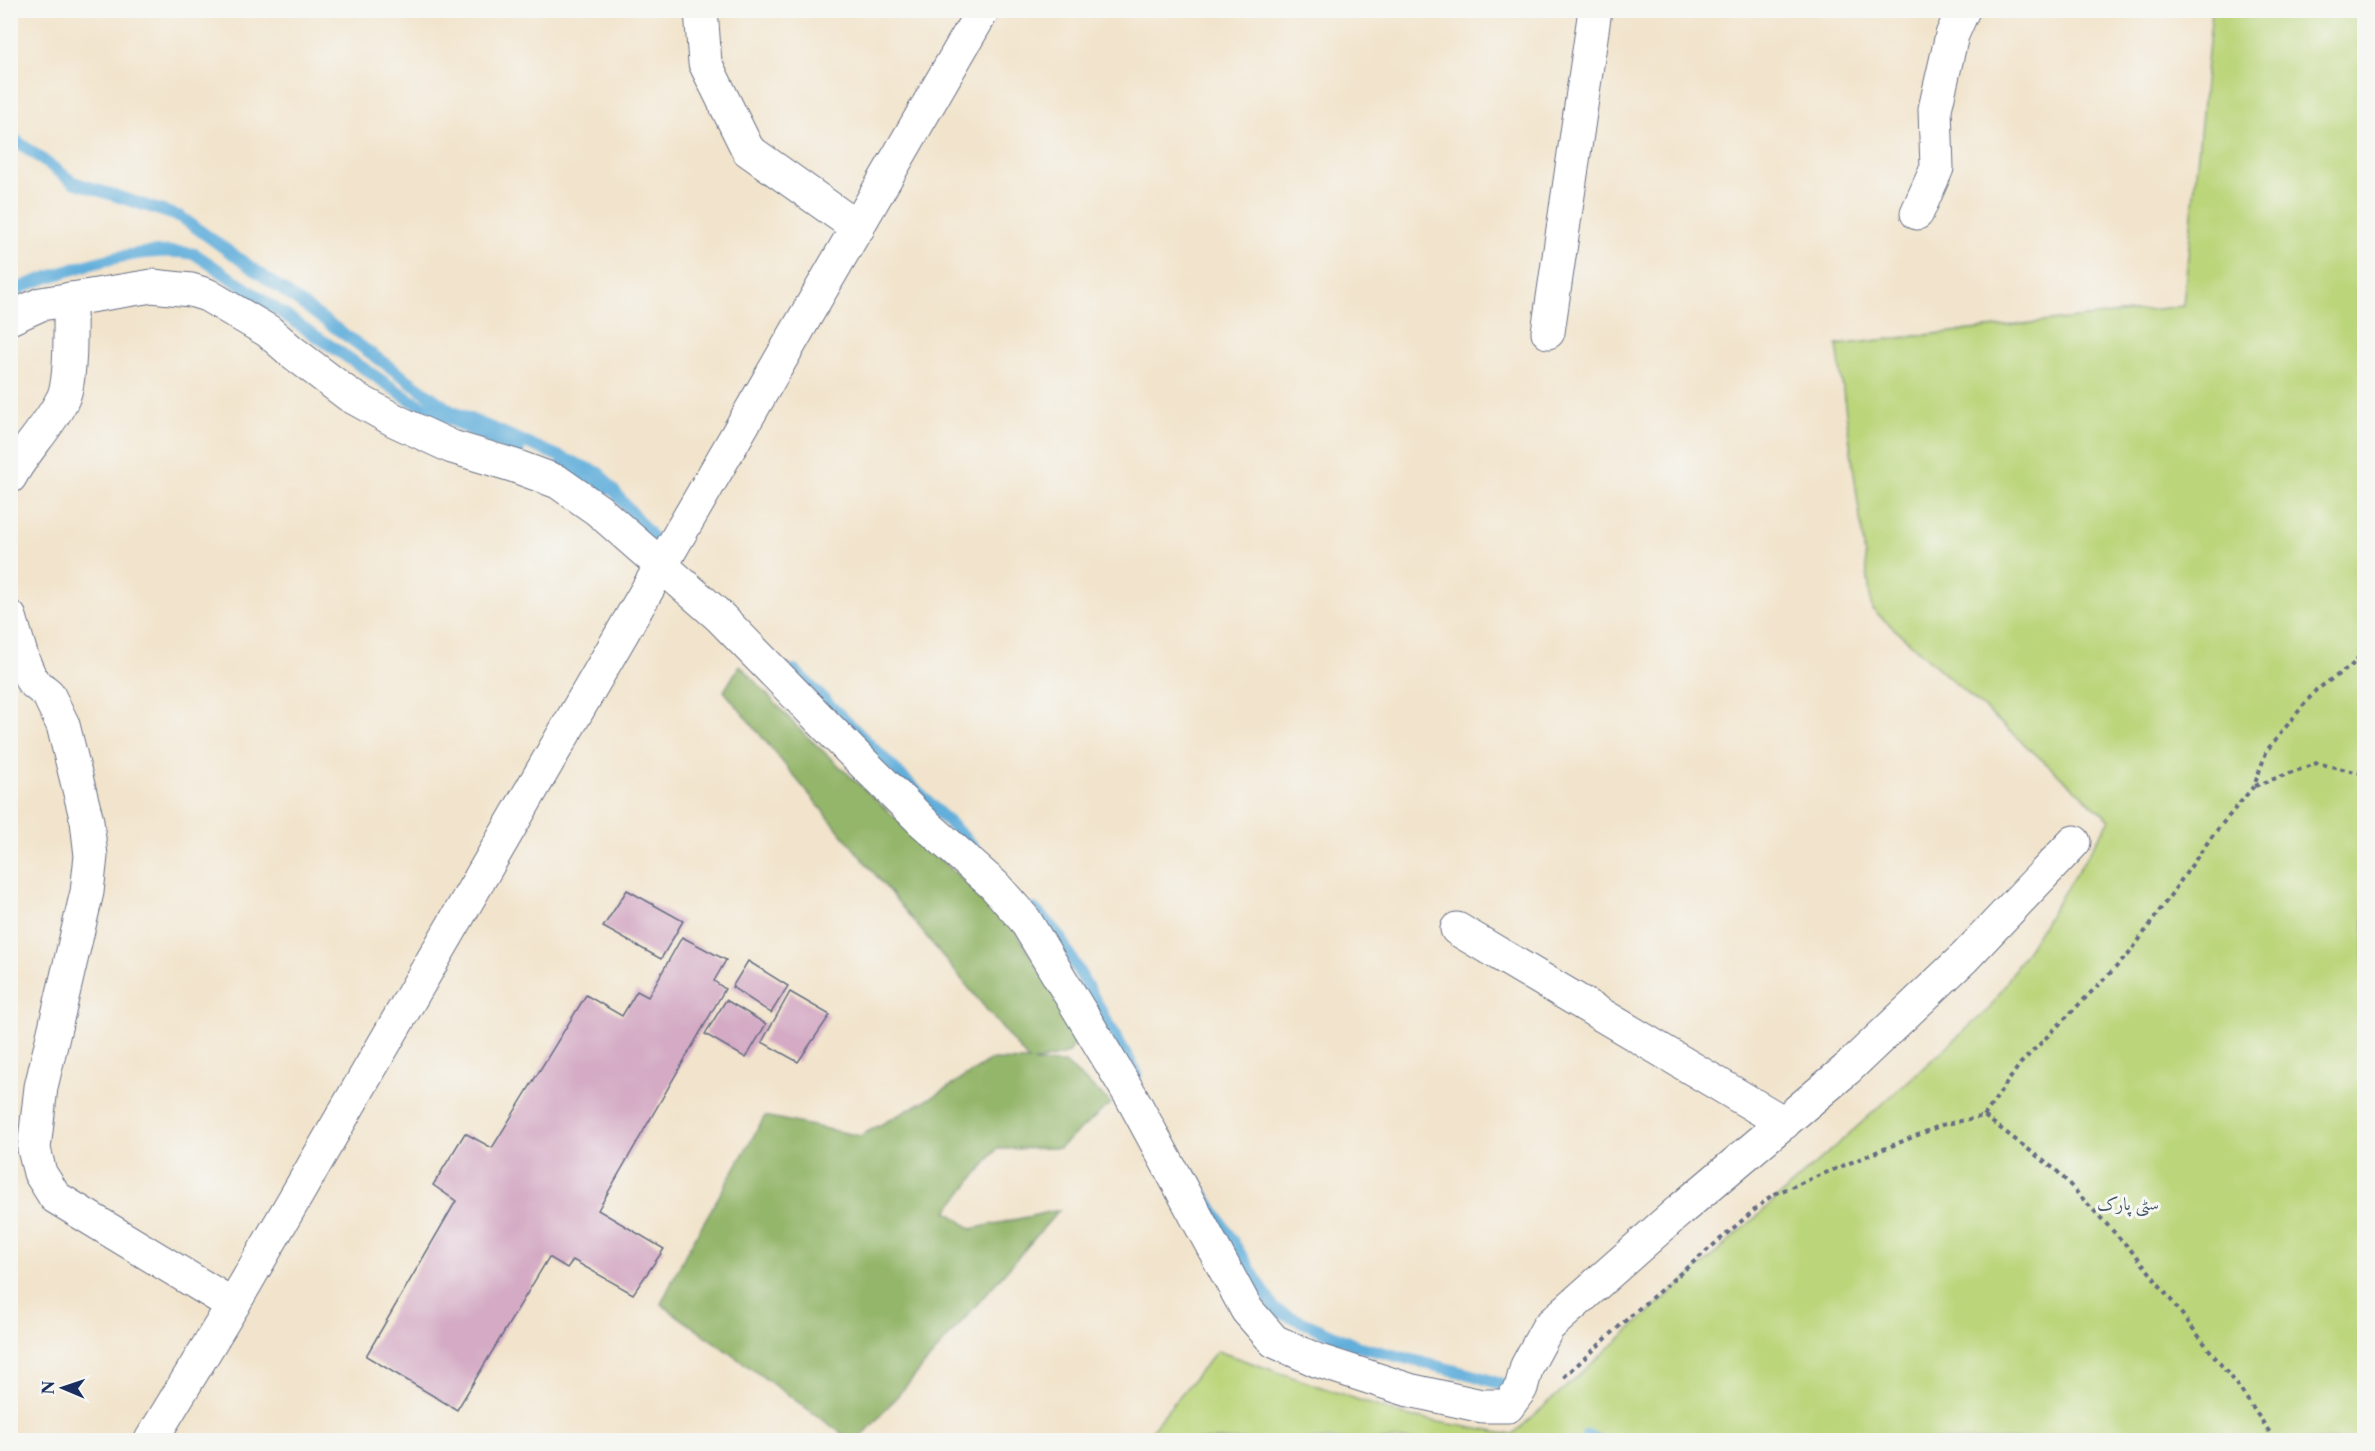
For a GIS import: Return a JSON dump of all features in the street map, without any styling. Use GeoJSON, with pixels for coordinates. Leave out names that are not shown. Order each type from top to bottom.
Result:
{"type":"FeatureCollection","features":[{"type":"Feature","properties":{"kind":"street"},"geometry":{"type":"LineString","coordinates":[[701,10],[705,63],[748,150],[858,228]]}},
{"type":"Feature","properties":{"kind":"street"},"geometry":{"type":"LineString","coordinates":[[151,1440],[233,1305],[983,10]]}},
{"type":"Feature","properties":{"kind":"street"},"geometry":{"type":"LineString","coordinates":[[1548,332],[1595,10]]}},
{"type":"Feature","properties":{"kind":"street"},"geometry":{"type":"LineString","coordinates":[[1917,213],[1937,168],[1935,109],[1952,35],[1963,10]]}},
{"type":"Feature","properties":{"kind":"street"},"geometry":{"type":"LineString","coordinates":[[10,318],[40,304],[152,286],[207,294],[268,331],[349,395],[396,421],[452,447],[558,482],[598,510],[719,616],[923,822],[994,885],[1025,920],[1131,1096],[1247,1310],[1274,1341],[1316,1360],[1409,1390],[1482,1406],[1508,1406],[1521,1388],[1527,1366],[1548,1327],[1680,1210],[1845,1070],[1965,957],[2074,842]]}},
{"type":"Feature","properties":{"kind":"street"},"geometry":{"type":"LineString","coordinates":[[10,477],[23,454],[46,426],[64,398],[69,359],[70,299]]}},
{"type":"Feature","properties":{"kind":"street"},"geometry":{"type":"LineString","coordinates":[[10,617],[23,661],[32,681],[48,694],[63,725],[87,821],[91,856],[87,892],[41,1087],[34,1149],[40,1173],[55,1197],[233,1305]]}},
{"type":"Feature","properties":{"kind":"street"},"geometry":{"type":"LineString","coordinates":[[1457,929],[1784,1123]]}},
{"type":"Feature","properties":{"kind":"path"},"geometry":{"type":"LineString","coordinates":[[1556,1384],[1635,1312],[1772,1195],[1942,1125],[1984,1116],[2020,1064],[2129,954],[2212,835],[2254,786],[2267,750],[2309,698],[2316,690],[2352,665],[2364,651]]}},
{"type":"Feature","properties":{"kind":"path"},"geometry":{"type":"LineString","coordinates":[[2254,786],[2316,763],[2364,774]]}},
{"type":"Feature","properties":{"kind":"path"},"geometry":{"type":"LineString","coordinates":[[1984,1116],[2057,1171],[2140,1260],[2242,1392],[2275,1440]]}},
{"type":"Feature","properties":{"kind":"green space","name":"سٹی پارک"},"geometry":{"type":"Polygon","coordinates":[[[2212,11],[2364,11],[2364,1440],[1143,1440],[1217,1351],[1405,1416],[1512,1435],[1990,1008],[2110,820],[1872,609],[1837,345],[2183,306],[2212,11]]]}},
{"type":"Feature","properties":{"kind":"green space"},"geometry":{"type":"Polygon","coordinates":[[[740,665],[799,729],[1013,926],[1078,1034],[1069,1053],[1033,1062],[1065,1063],[1111,1103],[1059,1148],[997,1149],[947,1211],[971,1229],[1059,1210],[859,1440],[851,1440],[661,1304],[686,1253],[765,1116],[860,1136],[941,1092],[991,1060],[1029,1061],[724,691],[740,665]]]}},
{"type":"Feature","properties":{"kind":"building"},"geometry":{"type":"Polygon","coordinates":[[[627,890],[683,921],[661,959],[603,927],[627,890]]]}},
{"type":"Feature","properties":{"kind":"building"},"geometry":{"type":"Polygon","coordinates":[[[682,937],[726,960],[714,981],[725,989],[598,1210],[664,1249],[633,1294],[573,1260],[567,1268],[549,1257],[457,1410],[366,1356],[456,1201],[433,1185],[465,1133],[492,1148],[586,995],[622,1016],[637,991],[648,997],[682,937]]]}},
{"type":"Feature","properties":{"kind":"building"},"geometry":{"type":"Polygon","coordinates":[[[748,961],[788,986],[771,1013],[732,987],[748,961]]]}},
{"type":"Feature","properties":{"kind":"building"},"geometry":{"type":"Polygon","coordinates":[[[790,992],[830,1015],[798,1062],[762,1042],[790,992]]]}},
{"type":"Feature","properties":{"kind":"building"},"geometry":{"type":"Polygon","coordinates":[[[726,1000],[766,1024],[746,1058],[705,1034],[726,1000]]]}},
{"type":"Feature","properties":{"kind":"waterway"},"geometry":{"type":"LineString","coordinates":[[10,136],[73,182],[181,217],[451,411],[599,473],[652,537]]}},
{"type":"Feature","properties":{"kind":"waterway"},"geometry":{"type":"LineString","coordinates":[[10,294],[39,280],[108,259],[143,253],[195,254],[409,399],[489,439],[519,451]]}},
{"type":"Feature","properties":{"kind":"waterway"},"geometry":{"type":"LineString","coordinates":[[560,468],[610,489]]}},
{"type":"Feature","properties":{"kind":"waterway"},"geometry":{"type":"LineString","coordinates":[[794,670],[974,847]]}},
{"type":"Feature","properties":{"kind":"waterway"},"geometry":{"type":"LineString","coordinates":[[1034,909],[1057,933],[1137,1074]]}},
{"type":"Feature","properties":{"kind":"waterway"},"geometry":{"type":"LineString","coordinates":[[1191,1174],[1275,1310],[1357,1346],[1476,1376],[1506,1386]]}},
{"type":"Feature","properties":{"kind":"waterway"},"geometry":{"type":"LineString","coordinates":[[1587,1435],[1598,1440]]}}]}
